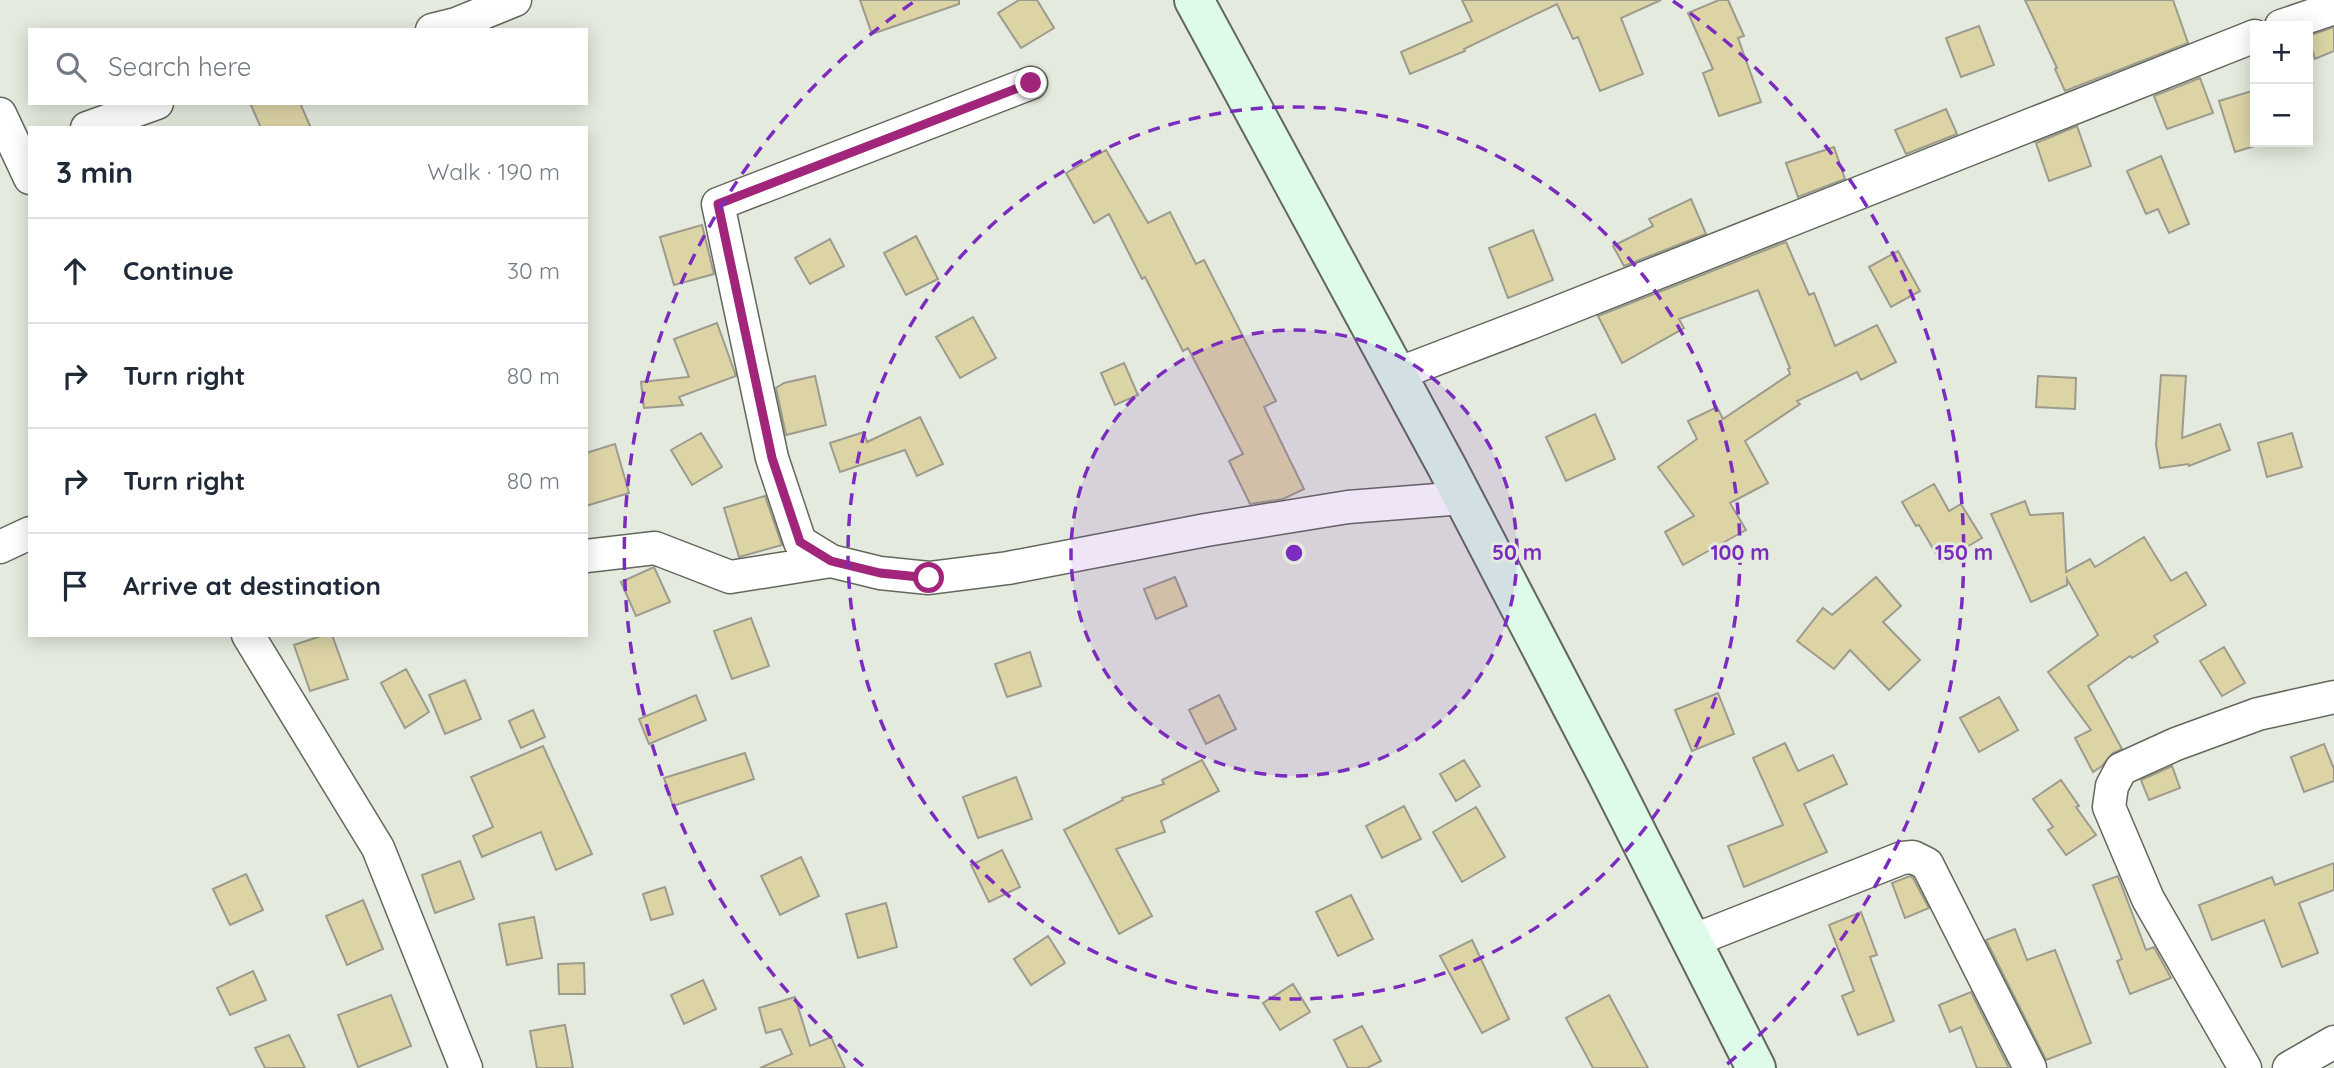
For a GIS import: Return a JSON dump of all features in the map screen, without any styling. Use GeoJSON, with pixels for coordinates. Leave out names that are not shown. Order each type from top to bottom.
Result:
{"type":"FeatureCollection","features":[{"type":"Feature","properties":{"kind":"main road"},"geometry":{"type":"LineString","coordinates":[[1194,0],[1463,498],[1756,1068]]}},
{"type":"Feature","properties":{"kind":"street"},"geometry":{"type":"LineString","coordinates":[[440,28],[515,0]]}},
{"type":"Feature","properties":{"kind":"street"},"geometry":{"type":"LineString","coordinates":[[2296,21],[2334,8]]}},
{"type":"Feature","properties":{"kind":"street"},"geometry":{"type":"LineString","coordinates":[[1397,374],[1533,323],[2250,38]]}},
{"type":"Feature","properties":{"kind":"street"},"geometry":{"type":"LineString","coordinates":[[1031,83],[718,204],[772,458],[800,542],[831,561],[880,573],[929,578],[1009,568],[1206,530],[1348,507],[1463,498]]}},
{"type":"Feature","properties":{"kind":"street"},"geometry":{"type":"LineString","coordinates":[[93,126],[151,105]]}},
{"type":"Feature","properties":{"kind":"street"},"geometry":{"type":"LineString","coordinates":[[0,114],[26,161]]}},
{"type":"Feature","properties":{"kind":"street"},"geometry":{"type":"LineString","coordinates":[[0,547],[28,534]]}},
{"type":"Feature","properties":{"kind":"street"},"geometry":{"type":"LineString","coordinates":[[588,556],[655,548],[730,577],[831,561]]}},
{"type":"Feature","properties":{"kind":"street"},"geometry":{"type":"LineString","coordinates":[[249,637],[378,848],[466,1068]]}},
{"type":"Feature","properties":{"kind":"street"},"geometry":{"type":"LineString","coordinates":[[2245,1068],[2148,899],[2109,807],[2112,786],[2122,769],[2176,744],[2258,714],[2334,697]]}},
{"type":"Feature","properties":{"kind":"street"},"geometry":{"type":"LineString","coordinates":[[1692,941],[1902,858],[1913,857],[1927,864],[2030,1068]]}},
{"type":"Feature","properties":{"kind":"street"},"geometry":{"type":"LineString","coordinates":[[2289,1068],[2334,1042]]}},
{"type":"Feature","properties":{"kind":"building"},"geometry":{"type":"Polygon","coordinates":[[[860,0],[959,0],[959,4],[872,34],[860,0]]]}},
{"type":"Feature","properties":{"kind":"building"},"geometry":{"type":"Polygon","coordinates":[[[1019,0],[1037,0],[1054,28],[1021,48],[998,13],[1019,0]]]}},
{"type":"Feature","properties":{"kind":"building"},"geometry":{"type":"Polygon","coordinates":[[[1462,0],[1661,0],[1621,18],[1643,74],[1600,91],[1578,37],[1573,39],[1557,4],[1464,49],[1465,51],[1410,74],[1401,52],[1472,21],[1462,0]]]}},
{"type":"Feature","properties":{"kind":"building"},"geometry":{"type":"Polygon","coordinates":[[[1719,0],[1728,0],[1744,36],[1738,38],[1761,102],[1719,116],[1703,73],[1713,69],[1688,13],[1719,0]]]}},
{"type":"Feature","properties":{"kind":"building"},"geometry":{"type":"Polygon","coordinates":[[[2025,0],[2173,0],[2188,43],[2065,91],[2025,0]]]}},
{"type":"Feature","properties":{"kind":"building"},"geometry":{"type":"Polygon","coordinates":[[[1979,26],[1994,65],[1961,77],[1946,38],[1979,26]]]}},
{"type":"Feature","properties":{"kind":"building"},"geometry":{"type":"Polygon","coordinates":[[[2334,27],[2334,51],[2315,59],[2313,34],[2334,27]]]}},
{"type":"Feature","properties":{"kind":"building"},"geometry":{"type":"Polygon","coordinates":[[[2200,78],[2213,113],[2167,129],[2154,96],[2200,78]]]}},
{"type":"Feature","properties":{"kind":"building"},"geometry":{"type":"Polygon","coordinates":[[[2250,92],[2252,147],[2235,152],[2219,101],[2250,92]]]}},
{"type":"Feature","properties":{"kind":"building"},"geometry":{"type":"Polygon","coordinates":[[[251,105],[301,105],[310,126],[260,126],[251,105]]]}},
{"type":"Feature","properties":{"kind":"building"},"geometry":{"type":"Polygon","coordinates":[[[1946,109],[1957,134],[1906,154],[1895,130],[1946,109]]]}},
{"type":"Feature","properties":{"kind":"building"},"geometry":{"type":"Polygon","coordinates":[[[2077,126],[2091,166],[2049,181],[2036,143],[2077,126]]]}},
{"type":"Feature","properties":{"kind":"building"},"geometry":{"type":"Polygon","coordinates":[[[1834,147],[1845,179],[1798,197],[1786,163],[1834,147]]]}},
{"type":"Feature","properties":{"kind":"building"},"geometry":{"type":"Polygon","coordinates":[[[1106,150],[1148,223],[1170,212],[1196,264],[1204,260],[1276,401],[1264,407],[1304,489],[1283,499],[1250,504],[1229,461],[1243,454],[1188,348],[1183,351],[1109,214],[1094,223],[1066,173],[1106,150]]]}},
{"type":"Feature","properties":{"kind":"building"},"geometry":{"type":"Polygon","coordinates":[[[2161,156],[2189,224],[2169,233],[2158,209],[2146,214],[2127,171],[2161,156]]]}},
{"type":"Feature","properties":{"kind":"building"},"geometry":{"type":"Polygon","coordinates":[[[1691,199],[1706,234],[1624,266],[1613,246],[1653,226],[1649,219],[1691,199]]]}},
{"type":"Feature","properties":{"kind":"building"},"geometry":{"type":"Polygon","coordinates":[[[702,225],[714,274],[674,285],[660,237],[702,225]]]}},
{"type":"Feature","properties":{"kind":"building"},"geometry":{"type":"Polygon","coordinates":[[[1533,230],[1553,280],[1508,298],[1489,248],[1533,230]]]}},
{"type":"Feature","properties":{"kind":"building"},"geometry":{"type":"Polygon","coordinates":[[[916,236],[938,279],[906,295],[884,253],[916,236]]]}},
{"type":"Feature","properties":{"kind":"building"},"geometry":{"type":"Polygon","coordinates":[[[830,239],[844,266],[810,284],[795,258],[830,239]]]}},
{"type":"Feature","properties":{"kind":"building"},"geometry":{"type":"Polygon","coordinates":[[[1786,242],[1809,295],[1814,293],[1835,346],[1877,325],[1896,362],[1861,380],[1857,372],[1797,401],[1800,404],[1745,441],[1768,483],[1730,503],[1746,530],[1683,565],[1665,532],[1694,516],[1658,467],[1697,439],[1688,421],[1717,407],[1723,419],[1790,374],[1790,368],[1758,290],[1679,319],[1684,328],[1622,363],[1598,316],[1786,242]]]}},
{"type":"Feature","properties":{"kind":"building"},"geometry":{"type":"Polygon","coordinates":[[[1898,251],[1920,291],[1891,307],[1869,267],[1898,251]]]}},
{"type":"Feature","properties":{"kind":"building"},"geometry":{"type":"Polygon","coordinates":[[[973,317],[996,358],[960,378],[936,337],[973,317]]]}},
{"type":"Feature","properties":{"kind":"building"},"geometry":{"type":"Polygon","coordinates":[[[717,323],[736,376],[679,397],[683,405],[644,408],[641,382],[689,377],[674,339],[717,323]]]}},
{"type":"Feature","properties":{"kind":"building"},"geometry":{"type":"Polygon","coordinates":[[[1124,363],[1138,395],[1115,405],[1101,373],[1124,363]]]}},
{"type":"Feature","properties":{"kind":"building"},"geometry":{"type":"Polygon","coordinates":[[[2161,375],[2186,376],[2182,438],[2220,424],[2230,450],[2189,466],[2160,468],[2156,445],[2161,375]]]}},
{"type":"Feature","properties":{"kind":"building"},"geometry":{"type":"Polygon","coordinates":[[[815,376],[826,425],[786,435],[776,388],[784,383],[815,376]]]}},
{"type":"Feature","properties":{"kind":"building"},"geometry":{"type":"Polygon","coordinates":[[[2038,376],[2076,378],[2075,409],[2036,407],[2038,376]]]}},
{"type":"Feature","properties":{"kind":"building"},"geometry":{"type":"Polygon","coordinates":[[[1595,414],[1615,459],[1566,481],[1546,437],[1595,414]]]}},
{"type":"Feature","properties":{"kind":"building"},"geometry":{"type":"Polygon","coordinates":[[[920,417],[943,464],[917,476],[905,450],[840,472],[830,443],[864,432],[867,442],[920,417]]]}},
{"type":"Feature","properties":{"kind":"building"},"geometry":{"type":"Polygon","coordinates":[[[701,433],[722,467],[692,485],[671,450],[701,433]]]}},
{"type":"Feature","properties":{"kind":"building"},"geometry":{"type":"Polygon","coordinates":[[[2292,433],[2302,467],[2267,477],[2258,443],[2292,433]]]}},
{"type":"Feature","properties":{"kind":"building"},"geometry":{"type":"Polygon","coordinates":[[[615,444],[629,493],[588,505],[588,452],[615,444]]]}},
{"type":"Feature","properties":{"kind":"building"},"geometry":{"type":"Polygon","coordinates":[[[1934,484],[1949,511],[1961,504],[1982,538],[1941,562],[1902,502],[1934,484]]]}},
{"type":"Feature","properties":{"kind":"building"},"geometry":{"type":"Polygon","coordinates":[[[765,496],[782,545],[739,557],[724,508],[765,496]]]}},
{"type":"Feature","properties":{"kind":"building"},"geometry":{"type":"Polygon","coordinates":[[[2025,501],[2030,515],[2063,513],[2066,572],[2090,559],[2095,567],[2144,537],[2171,581],[2186,572],[2206,605],[2154,636],[2158,642],[2132,658],[2130,656],[2088,686],[2122,749],[2113,753],[2093,772],[2075,738],[2091,730],[2048,672],[2098,635],[2067,579],[2067,585],[2031,602],[1991,514],[2025,501]]]}},
{"type":"Feature","properties":{"kind":"building"},"geometry":{"type":"Polygon","coordinates":[[[654,567],[670,602],[636,616],[621,582],[654,567]]]}},
{"type":"Feature","properties":{"kind":"building"},"geometry":{"type":"Polygon","coordinates":[[[1175,577],[1187,606],[1156,619],[1144,589],[1175,577]]]}},
{"type":"Feature","properties":{"kind":"building"},"geometry":{"type":"Polygon","coordinates":[[[1876,577],[1901,606],[1883,622],[1920,660],[1889,690],[1850,650],[1834,669],[1797,641],[1823,608],[1832,615],[1876,577]]]}},
{"type":"Feature","properties":{"kind":"building"},"geometry":{"type":"Polygon","coordinates":[[[751,618],[769,666],[732,679],[714,631],[751,618]]]}},
{"type":"Feature","properties":{"kind":"building"},"geometry":{"type":"Polygon","coordinates":[[[318,637],[333,637],[348,679],[310,691],[294,645],[318,637]]]}},
{"type":"Feature","properties":{"kind":"building"},"geometry":{"type":"Polygon","coordinates":[[[2224,647],[2245,683],[2222,696],[2200,661],[2224,647]]]}},
{"type":"Feature","properties":{"kind":"building"},"geometry":{"type":"Polygon","coordinates":[[[1030,652],[1041,686],[1007,697],[995,664],[1030,652]]]}},
{"type":"Feature","properties":{"kind":"building"},"geometry":{"type":"Polygon","coordinates":[[[406,669],[429,712],[405,728],[381,683],[406,669]]]}},
{"type":"Feature","properties":{"kind":"building"},"geometry":{"type":"Polygon","coordinates":[[[465,680],[481,719],[445,734],[429,695],[465,680]]]}},
{"type":"Feature","properties":{"kind":"building"},"geometry":{"type":"Polygon","coordinates":[[[1718,693],[1734,734],[1692,751],[1675,710],[1718,693]]]}},
{"type":"Feature","properties":{"kind":"building"},"geometry":{"type":"Polygon","coordinates":[[[696,695],[706,720],[649,744],[639,719],[696,695]]]}},
{"type":"Feature","properties":{"kind":"building"},"geometry":{"type":"Polygon","coordinates":[[[1219,695],[1236,729],[1206,744],[1189,710],[1219,695]]]}},
{"type":"Feature","properties":{"kind":"building"},"geometry":{"type":"Polygon","coordinates":[[[1999,697],[2018,730],[1979,752],[1960,718],[1999,697]]]}},
{"type":"Feature","properties":{"kind":"building"},"geometry":{"type":"Polygon","coordinates":[[[533,710],[545,737],[521,748],[509,721],[533,710]]]}},
{"type":"Feature","properties":{"kind":"building"},"geometry":{"type":"Polygon","coordinates":[[[1785,743],[1798,771],[1833,755],[1847,784],[1804,804],[1827,852],[1744,887],[1728,846],[1783,825],[1753,758],[1785,743]]]}},
{"type":"Feature","properties":{"kind":"building"},"geometry":{"type":"Polygon","coordinates":[[[2324,744],[2334,769],[2334,781],[2304,792],[2291,757],[2324,744]]]}},
{"type":"Feature","properties":{"kind":"building"},"geometry":{"type":"Polygon","coordinates":[[[543,746],[592,854],[556,870],[541,832],[482,857],[473,836],[493,827],[471,777],[543,746]]]}},
{"type":"Feature","properties":{"kind":"building"},"geometry":{"type":"Polygon","coordinates":[[[745,753],[754,779],[673,806],[664,778],[745,753]]]}},
{"type":"Feature","properties":{"kind":"building"},"geometry":{"type":"Polygon","coordinates":[[[1202,760],[1219,791],[1161,821],[1165,832],[1116,849],[1152,916],[1119,934],[1064,830],[1123,800],[1122,798],[1164,784],[1162,780],[1202,760]]]}},
{"type":"Feature","properties":{"kind":"building"},"geometry":{"type":"Polygon","coordinates":[[[1464,760],[1480,786],[1456,801],[1440,774],[1464,760]]]}},
{"type":"Feature","properties":{"kind":"building"},"geometry":{"type":"Polygon","coordinates":[[[2172,766],[2180,788],[2149,800],[2141,780],[2172,766]]]}},
{"type":"Feature","properties":{"kind":"building"},"geometry":{"type":"Polygon","coordinates":[[[1016,777],[1032,819],[978,838],[963,797],[1016,777]]]}},
{"type":"Feature","properties":{"kind":"building"},"geometry":{"type":"Polygon","coordinates":[[[2061,780],[2096,835],[2066,855],[2048,830],[2053,827],[2033,799],[2061,780]]]}},
{"type":"Feature","properties":{"kind":"building"},"geometry":{"type":"Polygon","coordinates":[[[1404,806],[1421,839],[1382,858],[1366,826],[1404,806]]]}},
{"type":"Feature","properties":{"kind":"building"},"geometry":{"type":"Polygon","coordinates":[[[1476,807],[1505,857],[1462,882],[1433,832],[1476,807]]]}},
{"type":"Feature","properties":{"kind":"building"},"geometry":{"type":"Polygon","coordinates":[[[1002,850],[1020,887],[989,902],[971,865],[1002,850]]]}},
{"type":"Feature","properties":{"kind":"building"},"geometry":{"type":"Polygon","coordinates":[[[801,857],[819,896],[780,915],[761,876],[801,857]]]}},
{"type":"Feature","properties":{"kind":"building"},"geometry":{"type":"Polygon","coordinates":[[[460,861],[474,899],[435,913],[422,875],[460,861]]]}},
{"type":"Feature","properties":{"kind":"building"},"geometry":{"type":"Polygon","coordinates":[[[2334,863],[2334,890],[2299,903],[2318,953],[2282,967],[2264,920],[2212,940],[2199,905],[2272,877],[2275,885],[2334,863]]]}},
{"type":"Feature","properties":{"kind":"building"},"geometry":{"type":"Polygon","coordinates":[[[246,874],[263,910],[230,925],[213,889],[246,874]]]}},
{"type":"Feature","properties":{"kind":"building"},"geometry":{"type":"Polygon","coordinates":[[[1910,876],[1929,908],[1905,918],[1892,883],[1910,876]]]}},
{"type":"Feature","properties":{"kind":"building"},"geometry":{"type":"Polygon","coordinates":[[[2118,876],[2146,950],[2154,947],[2171,978],[2130,994],[2117,961],[2122,959],[2093,885],[2118,876]]]}},
{"type":"Feature","properties":{"kind":"building"},"geometry":{"type":"Polygon","coordinates":[[[665,887],[673,914],[651,920],[643,894],[665,887]]]}},
{"type":"Feature","properties":{"kind":"building"},"geometry":{"type":"Polygon","coordinates":[[[1351,895],[1373,939],[1338,956],[1316,912],[1351,895]]]}},
{"type":"Feature","properties":{"kind":"building"},"geometry":{"type":"Polygon","coordinates":[[[363,900],[383,949],[347,965],[326,916],[363,900]]]}},
{"type":"Feature","properties":{"kind":"building"},"geometry":{"type":"Polygon","coordinates":[[[886,903],[897,947],[858,958],[846,914],[886,903]]]}},
{"type":"Feature","properties":{"kind":"building"},"geometry":{"type":"Polygon","coordinates":[[[1861,912],[1877,955],[1870,957],[1894,1021],[1858,1035],[1842,996],[1854,991],[1829,925],[1861,912]]]}},
{"type":"Feature","properties":{"kind":"building"},"geometry":{"type":"Polygon","coordinates":[[[534,917],[542,958],[507,965],[499,924],[534,917]]]}},
{"type":"Feature","properties":{"kind":"building"},"geometry":{"type":"Polygon","coordinates":[[[2015,929],[2027,960],[2055,950],[2091,1043],[2046,1060],[1986,940],[2015,929]]]}},
{"type":"Feature","properties":{"kind":"building"},"geometry":{"type":"Polygon","coordinates":[[[1048,936],[1065,963],[1031,985],[1014,959],[1048,936]]]}},
{"type":"Feature","properties":{"kind":"building"},"geometry":{"type":"Polygon","coordinates":[[[1472,940],[1509,1019],[1482,1033],[1440,956],[1472,940]]]}},
{"type":"Feature","properties":{"kind":"building"},"geometry":{"type":"Polygon","coordinates":[[[584,963],[585,994],[559,994],[558,964],[584,963]]]}},
{"type":"Feature","properties":{"kind":"building"},"geometry":{"type":"Polygon","coordinates":[[[253,971],[266,1000],[230,1015],[217,988],[253,971]]]}},
{"type":"Feature","properties":{"kind":"building"},"geometry":{"type":"Polygon","coordinates":[[[703,980],[716,1009],[684,1024],[671,995],[703,980]]]}},
{"type":"Feature","properties":{"kind":"building"},"geometry":{"type":"Polygon","coordinates":[[[1293,984],[1310,1012],[1280,1030],[1263,1003],[1293,984]]]}},
{"type":"Feature","properties":{"kind":"building"},"geometry":{"type":"Polygon","coordinates":[[[1971,992],[2009,1068],[1977,1068],[1961,1027],[1950,1032],[1939,1005],[1971,992]]]}},
{"type":"Feature","properties":{"kind":"building"},"geometry":{"type":"Polygon","coordinates":[[[391,995],[411,1046],[358,1067],[338,1015],[391,995]]]}},
{"type":"Feature","properties":{"kind":"building"},"geometry":{"type":"Polygon","coordinates":[[[1609,995],[1648,1068],[1593,1068],[1566,1018],[1609,995]]]}},
{"type":"Feature","properties":{"kind":"building"},"geometry":{"type":"Polygon","coordinates":[[[795,997],[810,1046],[831,1037],[845,1068],[760,1068],[792,1054],[781,1029],[766,1033],[759,1008],[795,997]]]}},
{"type":"Feature","properties":{"kind":"building"},"geometry":{"type":"Polygon","coordinates":[[[565,1025],[573,1068],[537,1068],[530,1031],[565,1025]]]}},
{"type":"Feature","properties":{"kind":"building"},"geometry":{"type":"Polygon","coordinates":[[[1362,1026],[1381,1061],[1367,1068],[1348,1068],[1334,1040],[1362,1026]]]}},
{"type":"Feature","properties":{"kind":"building"},"geometry":{"type":"Polygon","coordinates":[[[289,1035],[305,1068],[265,1068],[255,1048],[289,1035]]]}},
{"type":"Feature","properties":{"kind":"route"},"geometry":{"type":"LineString","coordinates":[[929,578],[880,573],[831,561],[800,542],[772,458],[718,204],[1031,83]]}}]}
